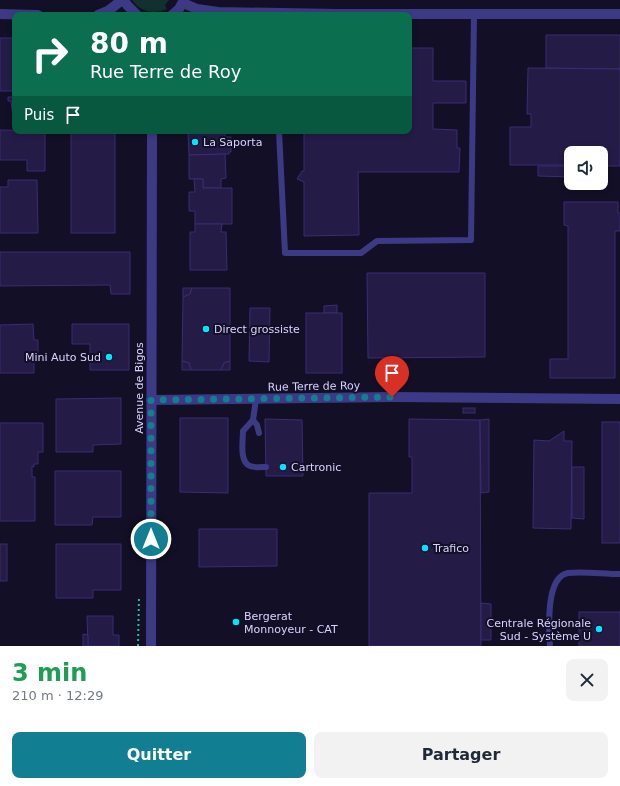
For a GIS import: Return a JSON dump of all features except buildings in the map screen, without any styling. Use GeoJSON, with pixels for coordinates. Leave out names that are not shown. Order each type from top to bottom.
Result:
{"type":"FeatureCollection","features":[{"type":"Feature","properties":{"kind":"street"},"geometry":{"type":"LineString","coordinates":[[106,12],[123,0],[134,12]]}},
{"type":"Feature","properties":{"kind":"street"},"geometry":{"type":"LineString","coordinates":[[176,12],[184,1],[197,9],[218,12]]}},
{"type":"Feature","properties":{"kind":"street"},"geometry":{"type":"LineString","coordinates":[[0,14],[12,14]]}},
{"type":"Feature","properties":{"kind":"street"},"geometry":{"type":"LineString","coordinates":[[412,14],[620,14]]}},
{"type":"Feature","properties":{"kind":"street","name":"Avenue de Bigos"},"geometry":{"type":"LineString","coordinates":[[151,646],[152,134]]}},
{"type":"Feature","properties":{"kind":"street","name":"Rue Terre de Roy"},"geometry":{"type":"LineString","coordinates":[[151,400],[392,397],[620,399]]}},
{"type":"Feature","properties":{"kind":"lane"},"geometry":{"type":"LineString","coordinates":[[279,134],[285,253],[361,253],[377,241],[471,240],[474,14]]}},
{"type":"Feature","properties":{"kind":"lane"},"geometry":{"type":"LineString","coordinates":[[256,399],[253,420],[243,431],[243,457],[245,463],[250,466],[266,467]]}},
{"type":"Feature","properties":{"kind":"lane"},"geometry":{"type":"LineString","coordinates":[[253,420],[257,425],[259,434]]}},
{"type":"Feature","properties":{"kind":"lane"},"geometry":{"type":"LineString","coordinates":[[550,646],[549,607],[556,581],[566,573],[620,574]]}},
{"type":"Feature","properties":{"kind":"green space"},"geometry":{"type":"Polygon","coordinates":[[[132,0],[169,0],[165,5],[167,9],[152,12],[143,10],[132,0]]]}},
{"type":"Feature","properties":{"kind":"place","name":"La Saporta"},"geometry":{"type":"Point","coordinates":[195,142]}},
{"type":"Feature","properties":{"kind":"place","name":"Direct grossiste"},"geometry":{"type":"Point","coordinates":[206,329]}},
{"type":"Feature","properties":{"kind":"place","name":"Mini Auto Sud"},"geometry":{"type":"Point","coordinates":[109,357]}},
{"type":"Feature","properties":{"kind":"place","name":"Cartronic"},"geometry":{"type":"Point","coordinates":[283,467]}},
{"type":"Feature","properties":{"kind":"place","name":"Trafico"},"geometry":{"type":"Point","coordinates":[425,548]}},
{"type":"Feature","properties":{"kind":"place","name":"Bergerat Monnoyeur - CAT"},"geometry":{"type":"Point","coordinates":[236,622]}},
{"type":"Feature","properties":{"kind":"place","name":"Centrale Régionale Sud - Système U"},"geometry":{"type":"Point","coordinates":[599,629]}},
{"type":"Feature","properties":{"kind":"route"},"geometry":{"type":"LineString","coordinates":[[151,539],[151,400],[392,397]]}}]}
